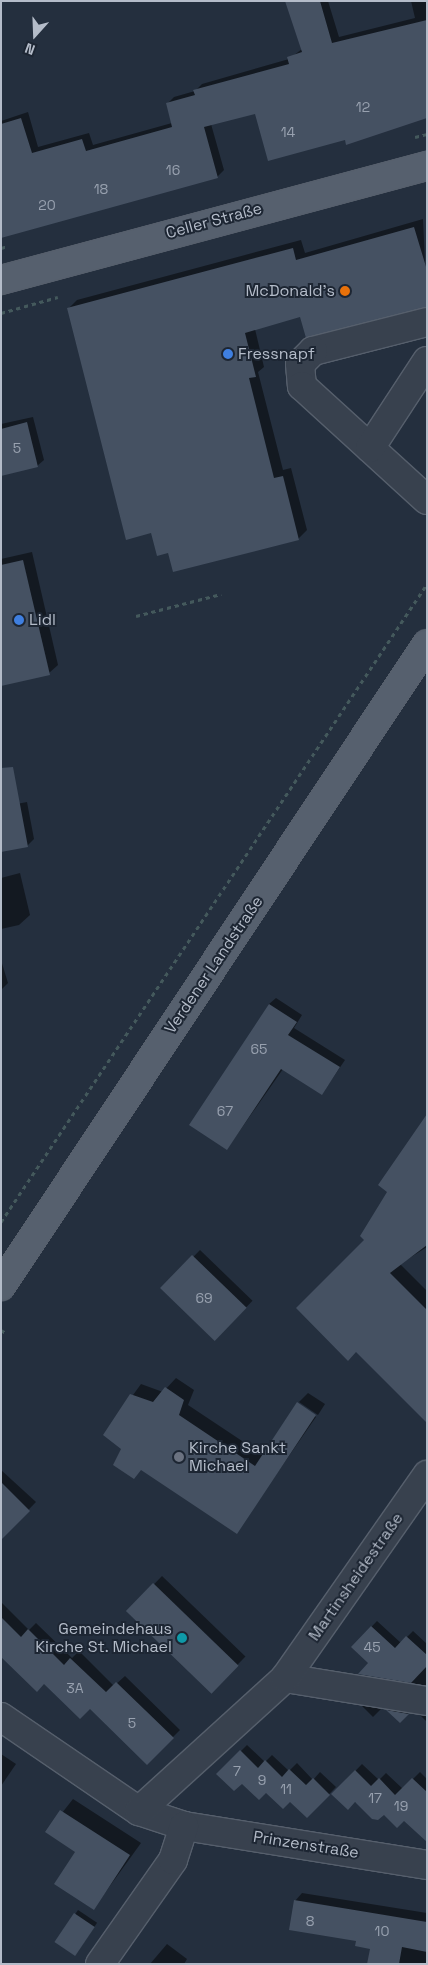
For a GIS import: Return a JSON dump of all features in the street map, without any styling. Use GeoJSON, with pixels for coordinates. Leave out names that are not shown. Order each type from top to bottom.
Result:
{"type":"FeatureCollection","features":[{"type":"Feature","properties":{"kind":"main road","name":"Celler Straße"},"geometry":{"type":"LineString","coordinates":[[1,280],[427,166]]}},
{"type":"Feature","properties":{"kind":"main road","name":"Verdener Landstraße"},"geometry":{"type":"LineString","coordinates":[[1,1286],[427,644]]}},
{"type":"Feature","properties":{"kind":"street"},"geometry":{"type":"LineString","coordinates":[[427,322],[313,351],[300,364],[302,386],[427,500]]}},
{"type":"Feature","properties":{"kind":"street"},"geometry":{"type":"LineString","coordinates":[[370,448],[427,361]]}},
{"type":"Feature","properties":{"kind":"street","name":"Martinsheidestraße"},"geometry":{"type":"LineString","coordinates":[[139,1811],[285,1678],[427,1475]]}},
{"type":"Feature","properties":{"kind":"street"},"geometry":{"type":"LineString","coordinates":[[285,1678],[427,1700]]}},
{"type":"Feature","properties":{"kind":"street","name":"Prinzenstraße"},"geometry":{"type":"LineString","coordinates":[[1,1717],[139,1811],[184,1826],[427,1865]]}},
{"type":"Feature","properties":{"kind":"street"},"geometry":{"type":"LineString","coordinates":[[100,1964],[173,1860],[184,1826]]}},
{"type":"Feature","properties":{"kind":"path"},"geometry":{"type":"LineString","coordinates":[[1,1222],[427,584]]}},
{"type":"Feature","properties":{"kind":"path"},"geometry":{"type":"LineString","coordinates":[[136,616],[220,594]]}},
{"type":"Feature","properties":{"kind":"path"},"geometry":{"type":"LineString","coordinates":[[1,1330],[6,1333]]}},
{"type":"Feature","properties":{"kind":"building"},"geometry":{"type":"Polygon","coordinates":[[[285,1],[320,1],[332,43],[427,20],[427,118],[346,145],[345,140],[268,161],[255,114],[204,127],[218,178],[1,238],[1,124],[21,118],[32,153],[82,139],[86,151],[172,127],[166,103],[195,95],[193,90],[289,64],[287,57],[302,52],[285,1]]]}},
{"type":"Feature","properties":{"kind":"building"},"geometry":{"type":"Polygon","coordinates":[[[414,227],[427,270],[427,307],[306,338],[300,317],[245,333],[256,377],[249,378],[274,478],[283,476],[299,540],[173,572],[168,553],[157,556],[151,533],[126,540],[67,308],[293,248],[296,260],[414,227]]]}},
{"type":"Feature","properties":{"kind":"building"},"geometry":{"type":"Polygon","coordinates":[[[27,422],[38,467],[1,476],[1,429],[27,422]]]}},
{"type":"Feature","properties":{"kind":"building","name":"Lidl"},"geometry":{"type":"Polygon","coordinates":[[[23,560],[50,675],[1,686],[1,565],[23,560]]]}},
{"type":"Feature","properties":{"kind":"building"},"geometry":{"type":"Polygon","coordinates":[[[13,767],[28,847],[1,852],[1,768],[13,767]]]}},
{"type":"Feature","properties":{"kind":"building"},"geometry":{"type":"Polygon","coordinates":[[[269,1004],[297,1022],[288,1035],[340,1067],[322,1095],[281,1069],[227,1150],[189,1125],[269,1004]]]}},
{"type":"Feature","properties":{"kind":"building"},"geometry":{"type":"Polygon","coordinates":[[[427,1114],[427,1245],[390,1273],[427,1310],[427,1423],[356,1352],[348,1361],[296,1308],[364,1240],[360,1236],[387,1192],[378,1185],[427,1114]]]}},
{"type":"Feature","properties":{"kind":"building"},"geometry":{"type":"Polygon","coordinates":[[[192,1255],[247,1308],[215,1341],[160,1288],[192,1255]]]}},
{"type":"Feature","properties":{"kind":"building","name":"Kirche Sankt Michael"},"geometry":{"type":"Polygon","coordinates":[[[165,1387],[184,1400],[179,1415],[255,1466],[297,1402],[316,1415],[237,1534],[141,1470],[134,1479],[113,1465],[121,1449],[103,1435],[130,1394],[153,1402],[165,1387]]]}},
{"type":"Feature","properties":{"kind":"building"},"geometry":{"type":"Polygon","coordinates":[[[1,1482],[30,1511],[1,1540],[1,1482]]]}},
{"type":"Feature","properties":{"kind":"building","name":"Gemeindehaus Kirche St. Michael"},"geometry":{"type":"Polygon","coordinates":[[[153,1583],[239,1666],[212,1694],[126,1611],[153,1583]]]}},
{"type":"Feature","properties":{"kind":"building"},"geometry":{"type":"Polygon","coordinates":[[[1,1617],[21,1637],[28,1629],[64,1665],[70,1658],[106,1692],[116,1682],[174,1738],[147,1765],[90,1709],[80,1719],[44,1684],[37,1692],[1,1657],[1,1617]]]}},
{"type":"Feature","properties":{"kind":"building"},"geometry":{"type":"Polygon","coordinates":[[[371,1626],[395,1648],[406,1636],[427,1655],[427,1666],[411,1683],[358,1674],[368,1663],[351,1647],[371,1626]]]}},
{"type":"Feature","properties":{"kind":"building"},"geometry":{"type":"Polygon","coordinates":[[[386,1710],[409,1714],[400,1723],[386,1710]]]}},
{"type":"Feature","properties":{"kind":"building"},"geometry":{"type":"Polygon","coordinates":[[[240,1750],[258,1768],[265,1760],[282,1777],[289,1769],[306,1785],[313,1778],[330,1795],[307,1818],[290,1802],[283,1809],[266,1793],[259,1800],[242,1784],[234,1791],[216,1774],[240,1750]]]}},
{"type":"Feature","properties":{"kind":"building"},"geometry":{"type":"Polygon","coordinates":[[[355,1770],[371,1786],[379,1778],[395,1795],[412,1778],[427,1792],[427,1842],[404,1821],[397,1828],[384,1815],[378,1820],[372,1819],[355,1802],[348,1810],[331,1794],[355,1770]]]}},
{"type":"Feature","properties":{"kind":"building"},"geometry":{"type":"Polygon","coordinates":[[[60,1810],[130,1855],[94,1910],[54,1884],[75,1852],[45,1832],[60,1810]]]}},
{"type":"Feature","properties":{"kind":"building"},"geometry":{"type":"Polygon","coordinates":[[[294,1900],[427,1922],[427,1952],[402,1947],[399,1964],[367,1964],[370,1949],[355,1946],[356,1941],[289,1930],[294,1900]]]}},
{"type":"Feature","properties":{"kind":"building"},"geometry":{"type":"Polygon","coordinates":[[[74,1913],[95,1927],[75,1956],[54,1942],[74,1913]]]}},
{"type":"Feature","properties":{"kind":"place","name":"McDonald's"},"geometry":{"type":"Point","coordinates":[345,291]}},
{"type":"Feature","properties":{"kind":"place","name":"Fressnapf"},"geometry":{"type":"Point","coordinates":[228,354]}},
{"type":"Feature","properties":{"kind":"place","name":"Lidl"},"geometry":{"type":"Point","coordinates":[19,620]}},
{"type":"Feature","properties":{"kind":"place","name":"Kirche Sankt Michael"},"geometry":{"type":"Point","coordinates":[179,1457]}},
{"type":"Feature","properties":{"kind":"place","name":"Gemeindehaus Kirche St. Michael"},"geometry":{"type":"Point","coordinates":[182,1638]}}]}
